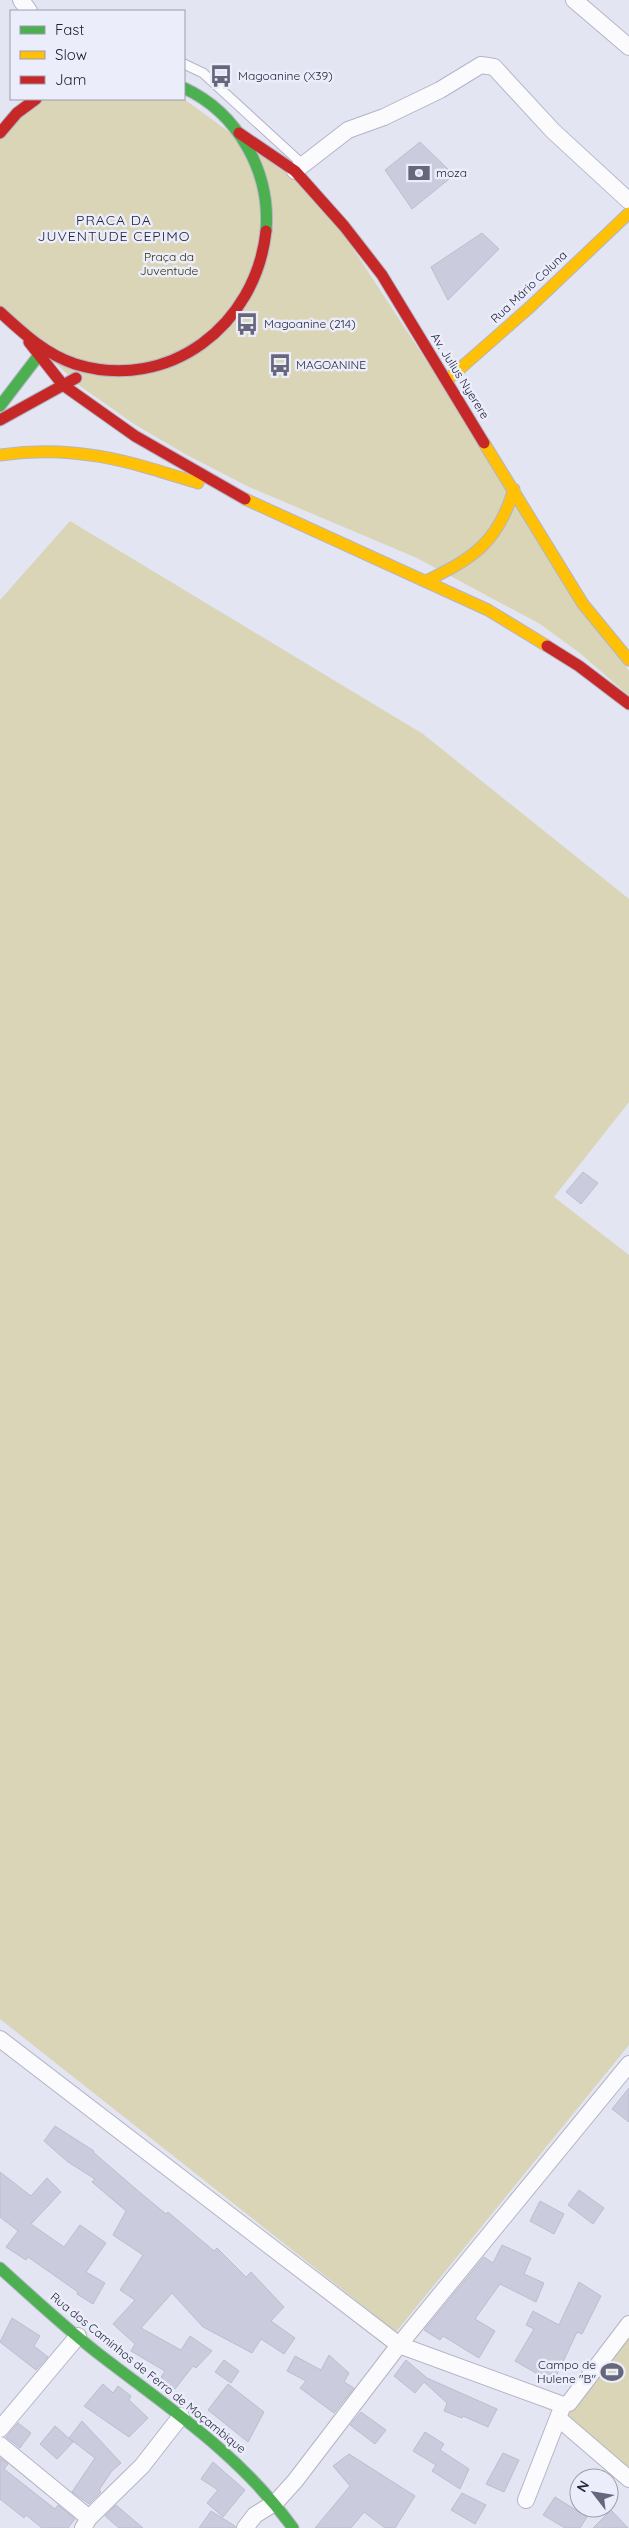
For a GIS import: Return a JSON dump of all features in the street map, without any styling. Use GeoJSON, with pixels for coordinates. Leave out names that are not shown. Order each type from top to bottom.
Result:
{"type":"FeatureCollection","features":[{"type":"Feature","properties":{"kind":"main road"},"geometry":{"type":"LineString","coordinates":[[29,342],[48,354],[91,369],[125,372],[162,365],[196,350],[226,326],[248,296],[262,261],[267,233],[268,224],[264,187],[254,158],[239,133],[223,115],[185,88]]}},
{"type":"Feature","properties":{"kind":"main road"},"geometry":{"type":"LineString","coordinates":[[0,133],[20,107],[34,100]]}},
{"type":"Feature","properties":{"kind":"main road","name":"Av. Julius Nyerere"},"geometry":{"type":"LineString","coordinates":[[239,133],[299,168],[382,275],[583,604],[629,660]]}},
{"type":"Feature","properties":{"kind":"main road","name":"Rua Mário Coluna"},"geometry":{"type":"LineString","coordinates":[[446,380],[530,307],[629,213]]}},
{"type":"Feature","properties":{"kind":"main road"},"geometry":{"type":"LineString","coordinates":[[0,312],[29,342],[63,385],[135,436],[242,498],[488,610],[579,666],[629,704]]}},
{"type":"Feature","properties":{"kind":"main road"},"geometry":{"type":"LineString","coordinates":[[0,406],[39,355]]}},
{"type":"Feature","properties":{"kind":"main road"},"geometry":{"type":"LineString","coordinates":[[0,420],[91,369]]}},
{"type":"Feature","properties":{"kind":"main road"},"geometry":{"type":"LineString","coordinates":[[0,455],[49,448],[84,451],[143,466],[242,498]]}},
{"type":"Feature","properties":{"kind":"main road"},"geometry":{"type":"LineString","coordinates":[[426,581],[478,554],[494,535],[509,512],[514,489]]}},
{"type":"Feature","properties":{"kind":"main road","name":"Rua dos Caminhos de Ferro de Moçambique"},"geometry":{"type":"LineString","coordinates":[[0,2268],[78,2336],[216,2444],[276,2502],[293,2528]]}},
{"type":"Feature","properties":{"kind":"street"},"geometry":{"type":"LineString","coordinates":[[574,0],[629,47]]}},
{"type":"Feature","properties":{"kind":"street"},"geometry":{"type":"LineString","coordinates":[[299,168],[348,130],[384,117],[440,90],[468,71],[486,64],[499,71],[553,131],[629,201]]}},
{"type":"Feature","properties":{"kind":"street"},"geometry":{"type":"LineString","coordinates":[[0,2040],[398,2345],[560,2411],[629,2479]]}},
{"type":"Feature","properties":{"kind":"street"},"geometry":{"type":"LineString","coordinates":[[245,2528],[255,2515],[276,2502],[295,2481],[398,2345],[629,2064]]}},
{"type":"Feature","properties":{"kind":"street"},"geometry":{"type":"LineString","coordinates":[[526,2500],[560,2411],[569,2403],[629,2324]]}},
{"type":"Feature","properties":{"kind":"street"},"geometry":{"type":"LineString","coordinates":[[0,2429],[78,2336]]}},
{"type":"Feature","properties":{"kind":"street"},"geometry":{"type":"LineString","coordinates":[[0,2445],[86,2523],[142,2466],[181,2416]]}},
{"type":"Feature","properties":{"kind":"lane"},"geometry":{"type":"LineString","coordinates":[[185,64],[204,73],[299,168]]}},
{"type":"Feature","properties":{"kind":"green space","name":"Praça da Juventude"},"geometry":{"type":"Polygon","coordinates":[[[36,100],[185,100],[320,198],[629,671],[629,696],[581,654],[540,624],[417,558],[249,487],[185,454],[134,424],[80,386],[0,311],[0,133],[36,100]]]}},
{"type":"Feature","properties":{"kind":"green space"},"geometry":{"type":"Polygon","coordinates":[[[70,521],[423,734],[629,899],[629,1102],[554,1197],[629,1255],[629,2045],[396,2332],[0,2019],[0,600],[70,521]]]}},
{"type":"Feature","properties":{"kind":"green space","name":"Campo de Hulene \"B\""},"geometry":{"type":"Polygon","coordinates":[[[629,2324],[629,2467],[562,2420],[629,2324]]]}},
{"type":"Feature","properties":{"kind":"building","name":"moza"},"geometry":{"type":"Polygon","coordinates":[[[420,142],[454,175],[412,209],[385,170],[420,142]]]}},
{"type":"Feature","properties":{"kind":"building"},"geometry":{"type":"Polygon","coordinates":[[[482,233],[499,249],[448,300],[431,267],[482,233]]]}},
{"type":"Feature","properties":{"kind":"building"},"geometry":{"type":"Polygon","coordinates":[[[583,1172],[598,1183],[581,1204],[566,1192],[583,1172]]]}},
{"type":"Feature","properties":{"kind":"building"},"geometry":{"type":"Polygon","coordinates":[[[629,2088],[629,2122],[612,2109],[629,2088]]]}},
{"type":"Feature","properties":{"kind":"building"},"geometry":{"type":"Polygon","coordinates":[[[55,2126],[94,2151],[137,2190],[166,2214],[168,2212],[214,2251],[217,2248],[246,2277],[251,2272],[284,2307],[271,2321],[295,2338],[284,2354],[261,2339],[252,2353],[203,2327],[172,2293],[141,2328],[181,2350],[190,2336],[212,2351],[196,2368],[193,2366],[175,2389],[160,2379],[165,2371],[131,2351],[135,2344],[113,2324],[135,2300],[120,2290],[143,2255],[113,2235],[126,2211],[92,2182],[95,2179],[68,2162],[44,2141],[55,2126]]]}},
{"type":"Feature","properties":{"kind":"building"},"geometry":{"type":"Polygon","coordinates":[[[0,2172],[31,2196],[47,2178],[61,2192],[31,2224],[64,2247],[80,2225],[106,2243],[86,2272],[105,2283],[93,2304],[28,2257],[26,2260],[6,2247],[18,2231],[0,2217],[0,2172]]]}},
{"type":"Feature","properties":{"kind":"building"},"geometry":{"type":"Polygon","coordinates":[[[579,2190],[604,2208],[593,2224],[568,2205],[579,2190]]]}},
{"type":"Feature","properties":{"kind":"building"},"geometry":{"type":"Polygon","coordinates":[[[540,2201],[564,2214],[554,2234],[530,2221],[540,2201]]]}},
{"type":"Feature","properties":{"kind":"building"},"geometry":{"type":"Polygon","coordinates":[[[502,2245],[531,2258],[524,2274],[544,2283],[536,2302],[500,2284],[475,2319],[495,2331],[479,2358],[443,2336],[440,2340],[424,2330],[484,2257],[493,2263],[502,2245]]]}},
{"type":"Feature","properties":{"kind":"building"},"geometry":{"type":"Polygon","coordinates":[[[579,2282],[601,2296],[582,2334],[577,2332],[553,2383],[515,2361],[534,2329],[526,2325],[533,2311],[559,2325],[579,2282]]]}},
{"type":"Feature","properties":{"kind":"building"},"geometry":{"type":"Polygon","coordinates":[[[12,2318],[40,2336],[34,2346],[48,2357],[36,2370],[0,2342],[12,2318]]]}},
{"type":"Feature","properties":{"kind":"building"},"geometry":{"type":"Polygon","coordinates":[[[329,2355],[349,2373],[344,2382],[354,2388],[334,2413],[300,2388],[306,2381],[287,2371],[295,2356],[321,2370],[329,2355]]]}},
{"type":"Feature","properties":{"kind":"building"},"geometry":{"type":"Polygon","coordinates":[[[224,2360],[239,2371],[231,2383],[215,2372],[224,2360]]]}},
{"type":"Feature","properties":{"kind":"building"},"geometry":{"type":"Polygon","coordinates":[[[406,2360],[427,2378],[497,2409],[488,2427],[463,2416],[462,2418],[444,2411],[447,2403],[424,2382],[415,2393],[394,2376],[406,2360]]]}},
{"type":"Feature","properties":{"kind":"building"},"geometry":{"type":"Polygon","coordinates":[[[103,2384],[113,2393],[118,2386],[131,2396],[129,2400],[148,2418],[129,2437],[84,2406],[103,2384]]]}},
{"type":"Feature","properties":{"kind":"building"},"geometry":{"type":"Polygon","coordinates":[[[228,2384],[264,2412],[248,2442],[208,2410],[228,2384]]]}},
{"type":"Feature","properties":{"kind":"building"},"geometry":{"type":"Polygon","coordinates":[[[361,2412],[386,2430],[375,2444],[350,2425],[361,2412]]]}},
{"type":"Feature","properties":{"kind":"building"},"geometry":{"type":"Polygon","coordinates":[[[82,2421],[121,2463],[111,2472],[99,2490],[101,2492],[89,2504],[72,2492],[95,2458],[69,2438],[82,2421]]]}},
{"type":"Feature","properties":{"kind":"building"},"geometry":{"type":"Polygon","coordinates":[[[18,2423],[31,2433],[20,2448],[6,2437],[18,2423]]]}},
{"type":"Feature","properties":{"kind":"building"},"geometry":{"type":"Polygon","coordinates":[[[55,2426],[73,2442],[57,2459],[40,2444],[55,2426]]]}},
{"type":"Feature","properties":{"kind":"building"},"geometry":{"type":"Polygon","coordinates":[[[425,2432],[444,2444],[440,2450],[469,2469],[460,2489],[432,2471],[436,2465],[413,2451],[425,2432]]]}},
{"type":"Feature","properties":{"kind":"building"},"geometry":{"type":"Polygon","coordinates":[[[503,2453],[519,2460],[504,2492],[486,2484],[503,2453]]]}},
{"type":"Feature","properties":{"kind":"building"},"geometry":{"type":"Polygon","coordinates":[[[349,2454],[415,2496],[395,2528],[385,2528],[364,2512],[351,2528],[315,2528],[350,2486],[333,2466],[349,2454]]]}},
{"type":"Feature","properties":{"kind":"building"},"geometry":{"type":"Polygon","coordinates":[[[0,2458],[8,2464],[4,2469],[55,2509],[58,2505],[75,2519],[68,2528],[42,2528],[26,2515],[24,2518],[0,2499],[0,2458]]]}},
{"type":"Feature","properties":{"kind":"building"},"geometry":{"type":"Polygon","coordinates":[[[213,2462],[245,2490],[223,2517],[207,2503],[218,2490],[201,2479],[213,2462]]]}},
{"type":"Feature","properties":{"kind":"building"},"geometry":{"type":"Polygon","coordinates":[[[462,2493],[486,2505],[475,2524],[451,2510],[462,2493]]]}},
{"type":"Feature","properties":{"kind":"building"},"geometry":{"type":"Polygon","coordinates":[[[555,2497],[569,2506],[569,2518],[586,2518],[580,2528],[565,2528],[543,2515],[555,2497]]]}},
{"type":"Feature","properties":{"kind":"building"},"geometry":{"type":"Polygon","coordinates":[[[116,2505],[143,2528],[119,2528],[105,2516],[116,2505]]]}},
{"type":"Feature","properties":{"kind":"building"},"geometry":{"type":"Polygon","coordinates":[[[211,2511],[235,2526],[235,2528],[199,2528],[211,2511]]]}},
{"type":"Feature","properties":{"kind":"building"},"geometry":{"type":"Polygon","coordinates":[[[603,2518],[619,2518],[628,2528],[593,2528],[603,2518]]]}},
{"type":"Feature","properties":{"kind":"traffic: fast"},"geometry":{"type":"LineString","coordinates":[[185,89],[203,99],[220,113],[235,129],[247,147],[263,187],[266,231]]}},
{"type":"Feature","properties":{"kind":"traffic: fast"},"geometry":{"type":"LineString","coordinates":[[0,406],[39,355]]}},
{"type":"Feature","properties":{"kind":"traffic: fast"},"geometry":{"type":"LineString","coordinates":[[0,2268],[95,2351],[225,2453],[272,2501],[293,2528]]}},
{"type":"Feature","properties":{"kind":"traffic: slow"},"geometry":{"type":"LineString","coordinates":[[447,380],[530,307],[629,213]]}},
{"type":"Feature","properties":{"kind":"traffic: slow"},"geometry":{"type":"LineString","coordinates":[[484,443],[583,604],[629,660]]}},
{"type":"Feature","properties":{"kind":"traffic: slow"},"geometry":{"type":"LineString","coordinates":[[0,455],[27,452],[77,453],[124,462],[198,483]]}},
{"type":"Feature","properties":{"kind":"traffic: slow"},"geometry":{"type":"LineString","coordinates":[[426,581],[471,556],[482,546],[500,522],[508,507],[514,489]]}},
{"type":"Feature","properties":{"kind":"traffic: slow"},"geometry":{"type":"LineString","coordinates":[[245,499],[488,610],[547,646]]}},
{"type":"Feature","properties":{"kind":"traffic: jam"},"geometry":{"type":"LineString","coordinates":[[0,133],[17,113],[35,100]]}},
{"type":"Feature","properties":{"kind":"traffic: jam"},"geometry":{"type":"LineString","coordinates":[[239,133],[295,171],[344,226],[382,275],[484,443]]}},
{"type":"Feature","properties":{"kind":"traffic: jam"},"geometry":{"type":"LineString","coordinates":[[0,312],[44,349],[64,360],[75,364],[110,370],[143,369],[174,359],[202,344],[226,322],[245,296],[259,265],[266,231]]}},
{"type":"Feature","properties":{"kind":"traffic: jam"},"geometry":{"type":"LineString","coordinates":[[29,342],[63,385],[135,436],[245,499]]}},
{"type":"Feature","properties":{"kind":"traffic: jam"},"geometry":{"type":"LineString","coordinates":[[0,420],[76,378]]}},
{"type":"Feature","properties":{"kind":"traffic: jam"},"geometry":{"type":"LineString","coordinates":[[547,646],[579,666],[629,704]]}},
{"type":"Feature","properties":{"kind":"place","name":"Magoanine (X39)"},"geometry":{"type":"Point","coordinates":[221,76]}},
{"type":"Feature","properties":{"kind":"place","name":"moza"},"geometry":{"type":"Point","coordinates":[419,173]}},
{"type":"Feature","properties":{"kind":"place","name":"Magoanine (214)"},"geometry":{"type":"Point","coordinates":[247,324]}},
{"type":"Feature","properties":{"kind":"place","name":"MAGOANINE"},"geometry":{"type":"Point","coordinates":[280,365]}},
{"type":"Feature","properties":{"kind":"place","name":"Campo de Hulene \"B\""},"geometry":{"type":"Point","coordinates":[612,2372]}},
{"type":"Feature","properties":{"kind":"district","name":"PRACA DA JUVENTUDE CEPIMO"},"geometry":{"type":"Point","coordinates":[114,228]}}]}
